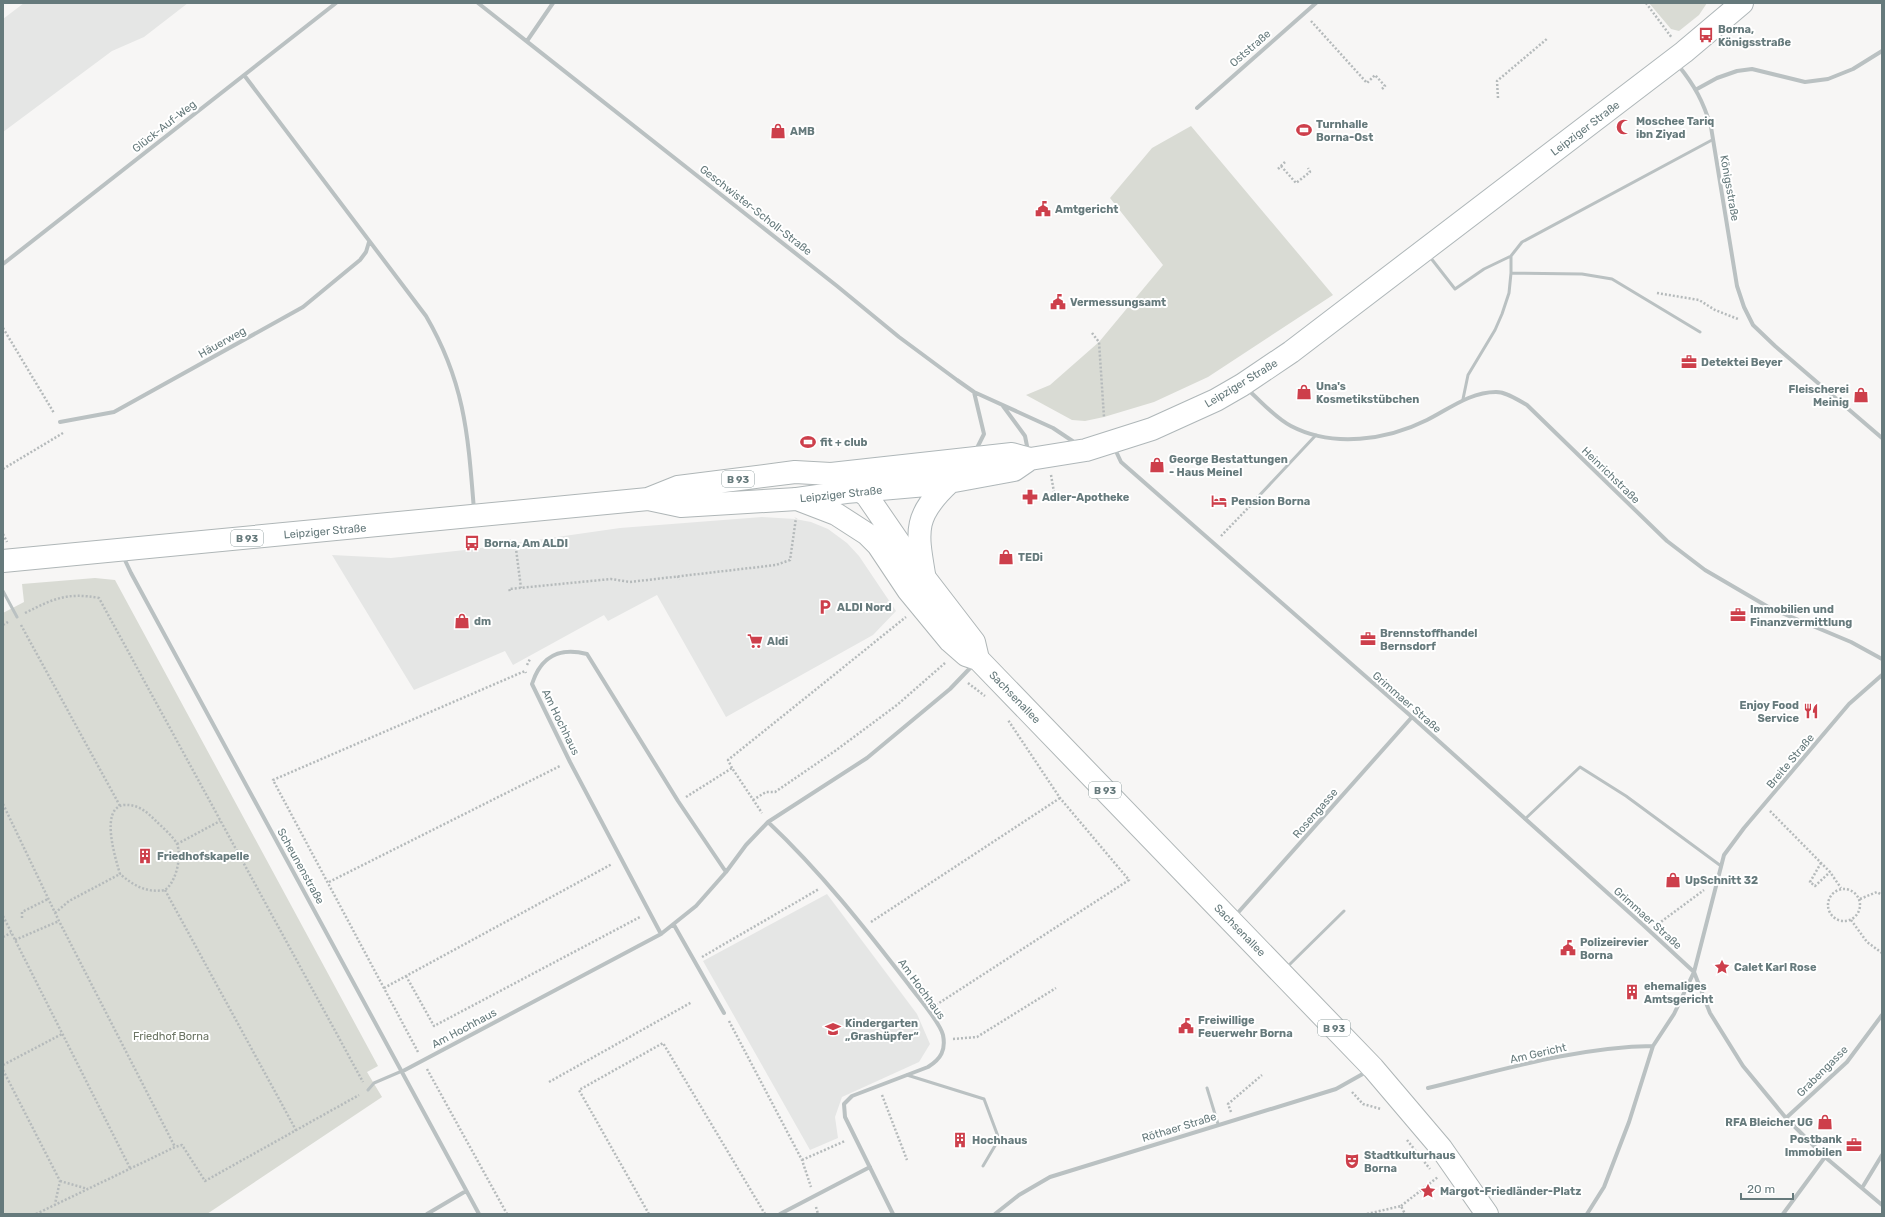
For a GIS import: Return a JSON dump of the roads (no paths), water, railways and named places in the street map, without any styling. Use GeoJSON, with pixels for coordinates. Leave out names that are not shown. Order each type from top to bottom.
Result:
{"type":"FeatureCollection","features":[{"type":"Feature","properties":{"kind":"main road","name":"Leipziger Straße"},"geometry":{"type":"LineString","coordinates":[[648,499],[681,506],[797,507],[867,493],[922,487],[1014,470],[1039,458],[1086,450],[1152,429],[1185,415],[1242,385],[1291,352],[1679,56],[1742,3]]}},
{"type":"Feature","properties":{"kind":"main road","name":"Leipziger Straße"},"geometry":{"type":"LineString","coordinates":[[3,561],[648,499],[678,487],[795,472],[831,474],[882,470],[1012,454],[1039,458]]}},
{"type":"Feature","properties":{"kind":"main road","name":"B 93"},"geometry":{"type":"LineString","coordinates":[[878,546],[869,526],[867,493],[882,470]]}},
{"type":"Feature","properties":{"kind":"main road","name":"Sachsenallee"},"geometry":{"type":"LineString","coordinates":[[831,474],[867,493],[925,580],[974,642],[978,659]]}},
{"type":"Feature","properties":{"kind":"main road"},"geometry":{"type":"LineString","coordinates":[[925,580],[919,547],[919,526],[931,501],[950,482]]}},
{"type":"Feature","properties":{"kind":"main road","name":"Sachsenallee"},"geometry":{"type":"LineString","coordinates":[[797,507],[836,514],[867,534],[878,546],[908,590],[950,641],[966,654],[978,659],[1373,1068],[1442,1148],[1445,1172],[1487,1214]]}},
{"type":"Feature","properties":{"kind":"street","name":"Glück-Auf-Weg"},"geometry":{"type":"LineString","coordinates":[[3,264],[336,3]]}},
{"type":"Feature","properties":{"kind":"street","name":"Geschwister-Scholl-Straße"},"geometry":{"type":"LineString","coordinates":[[478,3],[838,286],[899,337],[974,392],[1053,428],[1086,450]]}},
{"type":"Feature","properties":{"kind":"street"},"geometry":{"type":"LineString","coordinates":[[527,41],[553,3]]}},
{"type":"Feature","properties":{"kind":"street","name":"Oststraße"},"geometry":{"type":"LineString","coordinates":[[1197,108],[1316,3]]}},
{"type":"Feature","properties":{"kind":"street"},"geometry":{"type":"LineString","coordinates":[[1697,89],[1717,78],[1737,71],[1752,69],[1805,82],[1828,79],[1853,69],[1882,51]]}},
{"type":"Feature","properties":{"kind":"street","name":"Königsstraße"},"geometry":{"type":"LineString","coordinates":[[1679,56],[1706,108],[1737,286],[1744,307],[1753,325],[1775,346],[1882,438]]}},
{"type":"Feature","properties":{"kind":"street"},"geometry":{"type":"LineString","coordinates":[[244,75],[426,316],[441,342],[463,407],[468,437],[474,516]]}},
{"type":"Feature","properties":{"kind":"street","name":"Häuerweg"},"geometry":{"type":"LineString","coordinates":[[60,422],[114,412],[303,307],[360,260],[366,252],[369,242]]}},
{"type":"Feature","properties":{"kind":"street","name":"Heinrichstraße"},"geometry":{"type":"LineString","coordinates":[[1242,385],[1291,426],[1316,435],[1340,438],[1366,438],[1388,435],[1427,420],[1463,399],[1483,393],[1498,392],[1512,396],[1527,405],[1610,488],[1667,541],[1705,570],[1770,608],[1851,642],[1882,659]]}},
{"type":"Feature","properties":{"kind":"street"},"geometry":{"type":"LineString","coordinates":[[972,459],[984,434],[974,392]]}},
{"type":"Feature","properties":{"kind":"street","name":"Geschwister-Scholl-Straße"},"geometry":{"type":"LineString","coordinates":[[1002,405],[1026,436],[1039,458]]}},
{"type":"Feature","properties":{"kind":"street","name":"Grimmaer Straße"},"geometry":{"type":"LineString","coordinates":[[1112,442],[1121,462],[1412,718],[1694,972]]}},
{"type":"Feature","properties":{"kind":"street","name":"Scheunenstraße"},"geometry":{"type":"LineString","coordinates":[[120,550],[134,580],[479,1214]]}},
{"type":"Feature","properties":{"kind":"street","name":"Am Hochhaus"},"geometry":{"type":"LineString","coordinates":[[661,934],[570,762],[532,684],[535,672],[543,663],[552,656],[564,652],[575,651],[587,654],[678,801],[726,872]]}},
{"type":"Feature","properties":{"kind":"street","name":"Am Hochhaus"},"geometry":{"type":"LineString","coordinates":[[402,1071],[661,934],[674,925],[696,906],[726,872],[746,845],[768,822],[867,758],[961,678],[978,659]]}},
{"type":"Feature","properties":{"kind":"street","name":"Breite Straße"},"geometry":{"type":"LineString","coordinates":[[1587,1214],[1604,1187],[1629,1122],[1654,1046],[1674,1014],[1694,972],[1724,856],[1764,805],[1849,704],[1882,675]]}},
{"type":"Feature","properties":{"kind":"street","name":"Rosengasse"},"geometry":{"type":"LineString","coordinates":[[1231,921],[1412,718]]}},
{"type":"Feature","properties":{"kind":"street","name":"Am Hochhaus"},"geometry":{"type":"LineString","coordinates":[[768,822],[799,851],[829,884],[928,1010],[943,1033],[944,1051],[937,1062],[907,1075]]}},
{"type":"Feature","properties":{"kind":"street"},"geometry":{"type":"LineString","coordinates":[[674,925],[724,1013]]}},
{"type":"Feature","properties":{"kind":"street"},"geometry":{"type":"LineString","coordinates":[[1694,972],[1710,1013],[1742,1066],[1786,1118],[1825,1157],[1882,1205]]}},
{"type":"Feature","properties":{"kind":"street","name":"Grabengasse"},"geometry":{"type":"LineString","coordinates":[[1786,1118],[1847,1062],[1882,1015]]}},
{"type":"Feature","properties":{"kind":"street","name":"Am Gericht"},"geometry":{"type":"LineString","coordinates":[[1428,1088],[1566,1055],[1626,1046],[1654,1046]]}},
{"type":"Feature","properties":{"kind":"street","name":"Röthaer Straße"},"geometry":{"type":"LineString","coordinates":[[995,1214],[1019,1196],[1050,1177],[1218,1124],[1336,1089],[1373,1068]]}},
{"type":"Feature","properties":{"kind":"street"},"geometry":{"type":"LineString","coordinates":[[893,1214],[845,1117],[844,1104],[852,1096],[907,1075]]}},
{"type":"Feature","properties":{"kind":"street"},"geometry":{"type":"LineString","coordinates":[[1862,1188],[1882,1155]]}},
{"type":"Feature","properties":{"kind":"street"},"geometry":{"type":"LineString","coordinates":[[1783,1214],[1825,1157]]}},
{"type":"Feature","properties":{"kind":"street"},"geometry":{"type":"LineString","coordinates":[[780,1214],[870,1167]]}},
{"type":"Feature","properties":{"kind":"street"},"geometry":{"type":"LineString","coordinates":[[427,1214],[466,1191]]}},
{"type":"Feature","properties":{"kind":"lane"},"geometry":{"type":"LineString","coordinates":[[1425,250],[1455,289],[1484,269],[1511,256],[1522,242],[1712,140]]}},
{"type":"Feature","properties":{"kind":"lane"},"geometry":{"type":"LineString","coordinates":[[1463,399],[1468,375],[1495,330],[1502,314],[1509,292],[1511,256]]}},
{"type":"Feature","properties":{"kind":"lane"},"geometry":{"type":"LineString","coordinates":[[1511,273],[1582,274],[1612,280],[1700,332]]}},
{"type":"Feature","properties":{"kind":"lane"},"geometry":{"type":"LineString","coordinates":[[1257,498],[1316,435]]}},
{"type":"Feature","properties":{"kind":"lane"},"geometry":{"type":"LineString","coordinates":[[3,590],[17,617]]}},
{"type":"Feature","properties":{"kind":"lane"},"geometry":{"type":"LineString","coordinates":[[1525,819],[1580,767],[1626,796],[1721,866]]}},
{"type":"Feature","properties":{"kind":"lane"},"geometry":{"type":"LineString","coordinates":[[1281,972],[1344,911]]}},
{"type":"Feature","properties":{"kind":"lane"},"geometry":{"type":"LineString","coordinates":[[368,1090],[374,1083],[402,1071]]}},
{"type":"Feature","properties":{"kind":"lane"},"geometry":{"type":"LineString","coordinates":[[907,1075],[984,1099],[999,1139],[983,1166]]}},
{"type":"Feature","properties":{"kind":"lane"},"geometry":{"type":"LineString","coordinates":[[1207,1088],[1218,1124]]}},
{"type":"Feature","properties":{"kind":"place","name":"Borna, Königsstraße"},"geometry":{"type":"Point","coordinates":[1706,35]}},
{"type":"Feature","properties":{"kind":"place","name":"Moschee Tariq ibn Ziyad"},"geometry":{"type":"Point","coordinates":[1624,127]}},
{"type":"Feature","properties":{"kind":"place","name":"Turnhalle Borna-Ost"},"geometry":{"type":"Point","coordinates":[1304,130]}},
{"type":"Feature","properties":{"kind":"place","name":"AMB"},"geometry":{"type":"Point","coordinates":[778,131]}},
{"type":"Feature","properties":{"kind":"place","name":"Amtgericht"},"geometry":{"type":"Point","coordinates":[1043,209]}},
{"type":"Feature","properties":{"kind":"place","name":"Vermessungsamt"},"geometry":{"type":"Point","coordinates":[1058,302]}},
{"type":"Feature","properties":{"kind":"place","name":"Detektei Beyer"},"geometry":{"type":"Point","coordinates":[1689,362]}},
{"type":"Feature","properties":{"kind":"place","name":"Una's Kosmetikstübchen"},"geometry":{"type":"Point","coordinates":[1304,392]}},
{"type":"Feature","properties":{"kind":"place","name":"Fleischerei Meinig"},"geometry":{"type":"Point","coordinates":[1861,395]}},
{"type":"Feature","properties":{"kind":"place","name":"fit + club"},"geometry":{"type":"Point","coordinates":[808,442]}},
{"type":"Feature","properties":{"kind":"place","name":"George Bestattungen - Haus Meinel"},"geometry":{"type":"Point","coordinates":[1157,465]}},
{"type":"Feature","properties":{"kind":"place","name":"Adler-Apotheke"},"geometry":{"type":"Point","coordinates":[1030,497]}},
{"type":"Feature","properties":{"kind":"place","name":"Pension Borna"},"geometry":{"type":"Point","coordinates":[1219,501]}},
{"type":"Feature","properties":{"kind":"place","name":"Borna, Am ALDI"},"geometry":{"type":"Point","coordinates":[472,543]}},
{"type":"Feature","properties":{"kind":"place","name":"TEDi"},"geometry":{"type":"Point","coordinates":[1006,557]}},
{"type":"Feature","properties":{"kind":"place","name":"ALDI Nord"},"geometry":{"type":"Point","coordinates":[825,607]}},
{"type":"Feature","properties":{"kind":"place","name":"Immobilien und Finanzvermittlung"},"geometry":{"type":"Point","coordinates":[1738,615]}},
{"type":"Feature","properties":{"kind":"place","name":"dm"},"geometry":{"type":"Point","coordinates":[462,621]}},
{"type":"Feature","properties":{"kind":"place","name":"Brennstoffhandel Bernsdorf"},"geometry":{"type":"Point","coordinates":[1368,639]}},
{"type":"Feature","properties":{"kind":"place","name":"Aldi"},"geometry":{"type":"Point","coordinates":[755,641]}},
{"type":"Feature","properties":{"kind":"place","name":"Enjoy Food Service"},"geometry":{"type":"Point","coordinates":[1811,711]}},
{"type":"Feature","properties":{"kind":"place","name":"Friedhofskapelle"},"geometry":{"type":"Point","coordinates":[145,856]}},
{"type":"Feature","properties":{"kind":"place","name":"UpSchnitt 32"},"geometry":{"type":"Point","coordinates":[1673,880]}},
{"type":"Feature","properties":{"kind":"place","name":"Polizeirevier Borna"},"geometry":{"type":"Point","coordinates":[1568,948]}},
{"type":"Feature","properties":{"kind":"place","name":"Calet Karl Rose"},"geometry":{"type":"Point","coordinates":[1722,967]}},
{"type":"Feature","properties":{"kind":"place","name":"ehemaliges Amtsgericht"},"geometry":{"type":"Point","coordinates":[1632,992]}},
{"type":"Feature","properties":{"kind":"place","name":"Freiwillige Feuerwehr Borna"},"geometry":{"type":"Point","coordinates":[1186,1026]}},
{"type":"Feature","properties":{"kind":"place","name":"Kindergarten „Grashüpfer“"},"geometry":{"type":"Point","coordinates":[833,1029]}},
{"type":"Feature","properties":{"kind":"place","name":"RFA Bleicher UG"},"geometry":{"type":"Point","coordinates":[1825,1122]}},
{"type":"Feature","properties":{"kind":"place","name":"Hochhaus"},"geometry":{"type":"Point","coordinates":[960,1140]}},
{"type":"Feature","properties":{"kind":"place","name":"Postbank Immobilen"},"geometry":{"type":"Point","coordinates":[1854,1145]}},
{"type":"Feature","properties":{"kind":"place","name":"Stadtkulturhaus Borna"},"geometry":{"type":"Point","coordinates":[1352,1161]}},
{"type":"Feature","properties":{"kind":"place","name":"Margot-Friedländer-Platz"},"geometry":{"type":"Point","coordinates":[1428,1191]}},
{"type":"Feature","properties":{"kind":"park label","name":"Friedhof Borna"},"geometry":{"type":"Point","coordinates":[171,1036]}}]}
